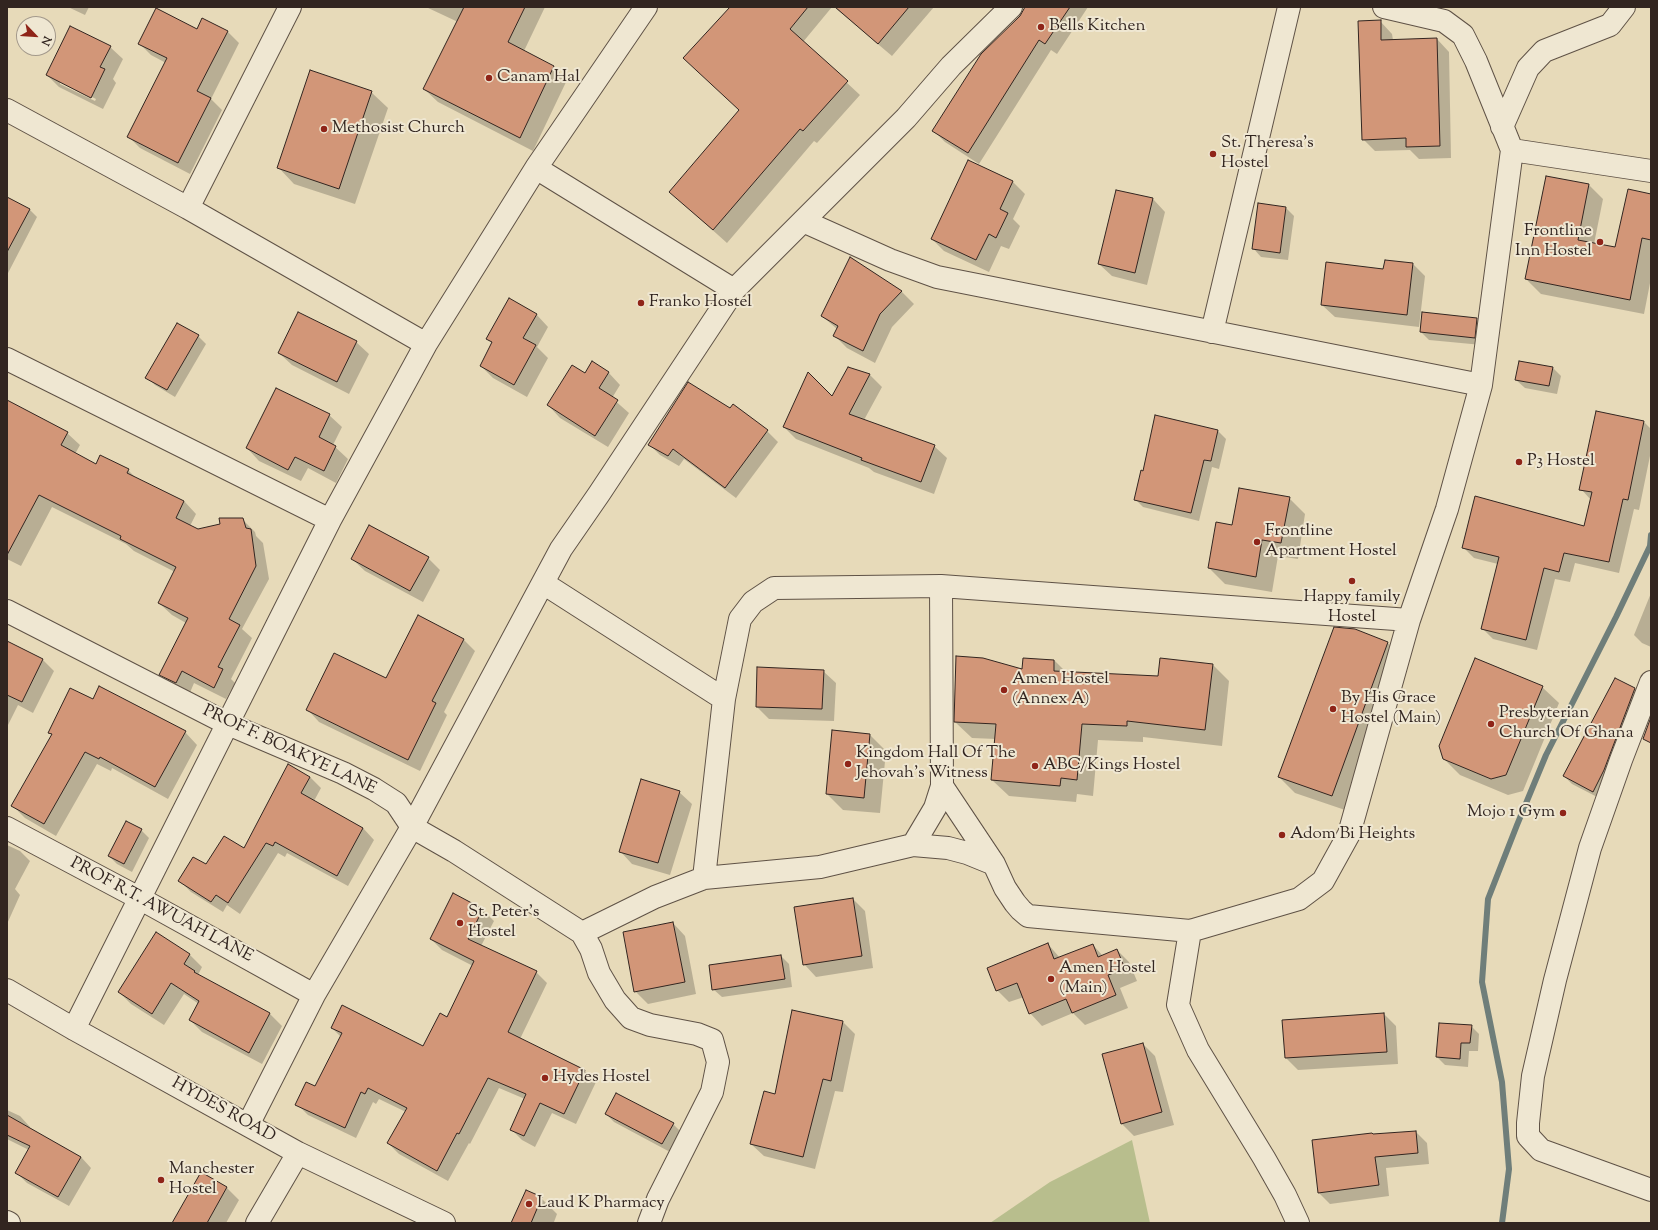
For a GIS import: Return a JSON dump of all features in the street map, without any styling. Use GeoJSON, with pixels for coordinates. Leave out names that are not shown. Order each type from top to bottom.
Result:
{"type":"FeatureCollection","features":[{"type":"Feature","properties":{"kind":"street"},"geometry":{"type":"LineString","coordinates":[[188,208],[290,7]]}},
{"type":"Feature","properties":{"kind":"street"},"geometry":{"type":"LineString","coordinates":[[74,1029],[138,898],[228,724],[330,520],[426,344],[536,168],[646,7]]}},
{"type":"Feature","properties":{"kind":"street"},"geometry":{"type":"LineString","coordinates":[[248,1125],[314,995],[412,827],[560,550],[599,494],[734,290],[906,118],[951,66],[1011,7]]}},
{"type":"Feature","properties":{"kind":"street"},"geometry":{"type":"LineString","coordinates":[[1212,332],[1289,7]]}},
{"type":"Feature","properties":{"kind":"street"},"geometry":{"type":"LineString","coordinates":[[942,786],[994,864],[1005,888],[1020,910],[1028,916],[1190,931],[1299,899],[1323,881],[1349,834],[1409,620],[1447,509],[1481,385],[1512,150],[1476,61],[1463,35],[1444,21],[1384,7]]}},
{"type":"Feature","properties":{"kind":"street"},"geometry":{"type":"LineString","coordinates":[[1502,127],[1528,68],[1544,51],[1610,25],[1624,7]]}},
{"type":"Feature","properties":{"kind":"street"},"geometry":{"type":"LineString","coordinates":[[7,110],[188,208],[426,344]]}},
{"type":"Feature","properties":{"kind":"street"},"geometry":{"type":"LineString","coordinates":[[1512,150],[1651,171]]}},
{"type":"Feature","properties":{"kind":"street"},"geometry":{"type":"LineString","coordinates":[[536,168],[734,290]]}},
{"type":"Feature","properties":{"kind":"street"},"geometry":{"type":"LineString","coordinates":[[803,221],[890,260],[937,277],[1481,385]]}},
{"type":"Feature","properties":{"kind":"street"},"geometry":{"type":"LineString","coordinates":[[7,360],[330,520]]}},
{"type":"Feature","properties":{"kind":"street"},"geometry":{"type":"LineString","coordinates":[[543,583],[724,699]]}},
{"type":"Feature","properties":{"kind":"street"},"geometry":{"type":"LineString","coordinates":[[704,878],[724,699],[740,619],[752,602],[774,588],[941,586],[1409,620]]}},
{"type":"Feature","properties":{"kind":"street"},"geometry":{"type":"LineString","coordinates":[[913,845],[935,808],[942,786],[941,586]]}},
{"type":"Feature","properties":{"kind":"street","name":"PROF F. BOAKYE LANE"},"geometry":{"type":"LineString","coordinates":[[7,611],[228,724],[343,773],[374,789],[396,803],[412,827],[454,851],[582,933],[591,949],[599,973],[615,1000],[631,1018],[650,1024],[697,1034],[712,1040],[718,1062],[712,1092],[658,1199],[649,1223]]}},
{"type":"Feature","properties":{"kind":"street"},"geometry":{"type":"LineString","coordinates":[[1651,682],[1621,760],[1590,848],[1555,980],[1533,1076],[1528,1136],[1541,1150],[1651,1190]]}},
{"type":"Feature","properties":{"kind":"street","name":"PROF R.T. AWUAH LANE"},"geometry":{"type":"LineString","coordinates":[[7,828],[314,995]]}},
{"type":"Feature","properties":{"kind":"street"},"geometry":{"type":"LineString","coordinates":[[582,933],[655,897],[704,878],[820,867],[913,845],[948,848],[967,853],[994,864]]}},
{"type":"Feature","properties":{"kind":"street"},"geometry":{"type":"LineString","coordinates":[[1190,931],[1178,1006],[1198,1050],[1264,1158],[1285,1195],[1298,1223]]}},
{"type":"Feature","properties":{"kind":"street","name":"HYDES ROAD"},"geometry":{"type":"LineString","coordinates":[[7,990],[74,1029],[298,1153],[444,1223]]}},
{"type":"Feature","properties":{"kind":"street"},"geometry":{"type":"LineString","coordinates":[[257,1223],[298,1153]]}},
{"type":"Feature","properties":{"kind":"green space"},"geometry":{"type":"Polygon","coordinates":[[[1132,1140],[1150,1223],[990,1223],[1050,1182],[1132,1140]]]}},
{"type":"Feature","properties":{"kind":"building","name":"Canam Hal"},"geometry":{"type":"Polygon","coordinates":[[[464,7],[525,7],[508,42],[554,66],[520,138],[423,89],[464,7]]]}},
{"type":"Feature","properties":{"kind":"building"},"geometry":{"type":"Polygon","coordinates":[[[730,7],[808,7],[790,29],[848,81],[803,131],[800,129],[713,230],[669,192],[739,110],[683,58],[730,7]]]}},
{"type":"Feature","properties":{"kind":"building"},"geometry":{"type":"Polygon","coordinates":[[[835,7],[909,7],[878,44],[835,7]]]}},
{"type":"Feature","properties":{"kind":"building"},"geometry":{"type":"Polygon","coordinates":[[[1025,7],[1070,7],[1045,44],[1039,40],[968,153],[932,131],[981,54],[1020,16],[1025,7]]]}},
{"type":"Feature","properties":{"kind":"building"},"geometry":{"type":"Polygon","coordinates":[[[156,8],[197,29],[202,18],[228,31],[197,91],[211,98],[178,163],[127,137],[167,58],[138,44],[156,8]]]}},
{"type":"Feature","properties":{"kind":"building"},"geometry":{"type":"Polygon","coordinates":[[[1381,20],[1381,40],[1437,38],[1440,146],[1406,147],[1406,138],[1362,140],[1358,21],[1381,20]]]}},
{"type":"Feature","properties":{"kind":"building"},"geometry":{"type":"Polygon","coordinates":[[[70,26],[111,46],[100,67],[105,69],[91,98],[46,75],[70,26]]]}},
{"type":"Feature","properties":{"kind":"building","name":"Methosist Church"},"geometry":{"type":"Polygon","coordinates":[[[310,70],[372,91],[339,189],[277,168],[310,70]]]}},
{"type":"Feature","properties":{"kind":"building"},"geometry":{"type":"Polygon","coordinates":[[[968,160],[1013,181],[1000,209],[1008,213],[996,238],[989,234],[976,260],[931,239],[968,160]]]}},
{"type":"Feature","properties":{"kind":"building"},"geometry":{"type":"Polygon","coordinates":[[[1546,176],[1589,184],[1578,240],[1615,247],[1628,189],[1651,194],[1651,240],[1642,238],[1630,300],[1525,279],[1546,176]]]}},
{"type":"Feature","properties":{"kind":"building"},"geometry":{"type":"Polygon","coordinates":[[[1116,190],[1153,198],[1135,273],[1098,264],[1116,190]]]}},
{"type":"Feature","properties":{"kind":"building"},"geometry":{"type":"Polygon","coordinates":[[[7,197],[30,209],[7,252],[7,197]]]}},
{"type":"Feature","properties":{"kind":"building"},"geometry":{"type":"Polygon","coordinates":[[[1258,203],[1286,207],[1280,253],[1252,249],[1258,203]]]}},
{"type":"Feature","properties":{"kind":"building"},"geometry":{"type":"Polygon","coordinates":[[[850,257],[902,291],[880,314],[863,351],[833,336],[838,326],[821,316],[850,257]]]}},
{"type":"Feature","properties":{"kind":"building"},"geometry":{"type":"Polygon","coordinates":[[[1385,260],[1413,263],[1407,315],[1321,305],[1326,262],[1383,269],[1385,260]]]}},
{"type":"Feature","properties":{"kind":"building"},"geometry":{"type":"Polygon","coordinates":[[[509,298],[537,314],[523,338],[536,345],[514,385],[480,366],[492,342],[486,339],[509,298]]]}},
{"type":"Feature","properties":{"kind":"building"},"geometry":{"type":"Polygon","coordinates":[[[298,312],[357,341],[337,382],[278,353],[298,312]]]}},
{"type":"Feature","properties":{"kind":"building"},"geometry":{"type":"Polygon","coordinates":[[[1422,312],[1477,318],[1475,338],[1420,332],[1422,312]]]}},
{"type":"Feature","properties":{"kind":"building"},"geometry":{"type":"Polygon","coordinates":[[[177,323],[199,335],[167,390],[145,378],[177,323]]]}},
{"type":"Feature","properties":{"kind":"building"},"geometry":{"type":"Polygon","coordinates":[[[592,361],[609,372],[599,388],[618,400],[595,436],[547,405],[572,365],[585,373],[592,361]]]}},
{"type":"Feature","properties":{"kind":"building"},"geometry":{"type":"Polygon","coordinates":[[[1519,361],[1553,367],[1549,386],[1515,380],[1519,361]]]}},
{"type":"Feature","properties":{"kind":"building"},"geometry":{"type":"Polygon","coordinates":[[[848,367],[870,374],[849,414],[935,445],[921,482],[861,460],[862,458],[783,427],[808,372],[832,396],[848,367]]]}},
{"type":"Feature","properties":{"kind":"building"},"geometry":{"type":"Polygon","coordinates":[[[688,382],[730,408],[733,404],[768,430],[725,488],[673,449],[668,456],[648,445],[688,382]]]}},
{"type":"Feature","properties":{"kind":"building"},"geometry":{"type":"Polygon","coordinates":[[[276,388],[330,414],[319,437],[336,446],[324,471],[295,457],[288,470],[246,448],[276,388]]]}},
{"type":"Feature","properties":{"kind":"building"},"geometry":{"type":"Polygon","coordinates":[[[7,400],[68,432],[61,445],[96,464],[100,455],[129,469],[127,473],[184,501],[176,518],[198,529],[220,524],[219,518],[243,518],[246,528],[251,529],[256,566],[229,619],[240,625],[218,667],[223,669],[214,688],[182,671],[176,683],[159,675],[188,618],[158,603],[176,567],[120,539],[121,536],[39,495],[7,555],[7,400]]]}},
{"type":"Feature","properties":{"kind":"building"},"geometry":{"type":"Polygon","coordinates":[[[1596,411],[1644,421],[1628,500],[1623,499],[1609,562],[1564,553],[1559,572],[1544,568],[1526,640],[1481,629],[1499,557],[1462,548],[1475,496],[1584,526],[1592,492],[1579,490],[1596,411]]]}},
{"type":"Feature","properties":{"kind":"building"},"geometry":{"type":"Polygon","coordinates":[[[1155,415],[1218,430],[1211,461],[1204,460],[1191,513],[1134,500],[1141,470],[1143,471],[1155,415]]]}},
{"type":"Feature","properties":{"kind":"building"},"geometry":{"type":"Polygon","coordinates":[[[1239,488],[1290,497],[1281,543],[1262,540],[1256,577],[1208,568],[1216,522],[1232,525],[1239,488]]]}},
{"type":"Feature","properties":{"kind":"building"},"geometry":{"type":"Polygon","coordinates":[[[369,525],[429,557],[410,591],[351,559],[369,525]]]}},
{"type":"Feature","properties":{"kind":"building"},"geometry":{"type":"Polygon","coordinates":[[[418,615],[464,639],[432,701],[436,703],[408,760],[306,710],[334,653],[386,678],[418,615]]]}},
{"type":"Feature","properties":{"kind":"building","name":"By His Grace Hostel (Main)"},"geometry":{"type":"Polygon","coordinates":[[[1334,627],[1355,629],[1388,642],[1332,796],[1278,777],[1334,627]]]}},
{"type":"Feature","properties":{"kind":"building"},"geometry":{"type":"Polygon","coordinates":[[[7,641],[43,659],[22,702],[7,695],[7,641]]]}},
{"type":"Feature","properties":{"kind":"building"},"geometry":{"type":"Polygon","coordinates":[[[956,656],[983,658],[1022,669],[1023,658],[1054,660],[1054,671],[1158,676],[1160,658],[1213,664],[1205,730],[1127,721],[1127,726],[1082,724],[1077,780],[1061,778],[1060,786],[991,780],[996,724],[954,722],[956,656]]]}},
{"type":"Feature","properties":{"kind":"building"},"geometry":{"type":"Polygon","coordinates":[[[1475,658],[1543,686],[1506,775],[1491,779],[1443,759],[1439,746],[1475,658]]]}},
{"type":"Feature","properties":{"kind":"building"},"geometry":{"type":"Polygon","coordinates":[[[757,667],[824,670],[822,709],[756,707],[757,667]]]}},
{"type":"Feature","properties":{"kind":"building"},"geometry":{"type":"Polygon","coordinates":[[[1615,678],[1635,688],[1604,770],[1593,792],[1563,776],[1615,678]]]}},
{"type":"Feature","properties":{"kind":"building"},"geometry":{"type":"Polygon","coordinates":[[[99,686],[186,731],[155,787],[100,757],[99,759],[85,752],[44,824],[11,806],[52,734],[48,733],[70,688],[93,699],[99,686]]]}},
{"type":"Feature","properties":{"kind":"building"},"geometry":{"type":"Polygon","coordinates":[[[1651,717],[1651,743],[1643,739],[1651,717]]]}},
{"type":"Feature","properties":{"kind":"building","name":"Kingdom Hall Of The Jehovah's Witness"},"geometry":{"type":"Polygon","coordinates":[[[832,730],[870,734],[864,798],[826,794],[832,730]]]}},
{"type":"Feature","properties":{"kind":"building"},"geometry":{"type":"Polygon","coordinates":[[[288,764],[310,777],[301,793],[363,828],[337,876],[275,842],[273,846],[266,843],[228,903],[216,895],[211,902],[178,881],[193,857],[206,864],[224,836],[244,848],[288,764]]]}},
{"type":"Feature","properties":{"kind":"building"},"geometry":{"type":"Polygon","coordinates":[[[641,779],[680,791],[658,863],[619,852],[641,779]]]}},
{"type":"Feature","properties":{"kind":"building"},"geometry":{"type":"Polygon","coordinates":[[[126,821],[142,829],[124,864],[108,856],[126,821]]]}},
{"type":"Feature","properties":{"kind":"building"},"geometry":{"type":"Polygon","coordinates":[[[453,893],[483,909],[468,939],[537,971],[508,1032],[585,1070],[564,1114],[540,1103],[524,1136],[510,1130],[526,1094],[488,1078],[459,1134],[457,1133],[437,1171],[387,1143],[407,1108],[368,1088],[365,1094],[361,1092],[345,1128],[295,1105],[306,1082],[315,1086],[342,1033],[331,1028],[342,1005],[423,1046],[440,1013],[447,1017],[474,961],[430,939],[453,893]]]}},
{"type":"Feature","properties":{"kind":"building"},"geometry":{"type":"Polygon","coordinates":[[[853,898],[862,956],[803,965],[794,907],[853,898]]]}},
{"type":"Feature","properties":{"kind":"building"},"geometry":{"type":"Polygon","coordinates":[[[673,922],[685,982],[634,992],[623,932],[673,922]]]}},
{"type":"Feature","properties":{"kind":"building"},"geometry":{"type":"Polygon","coordinates":[[[156,932],[190,954],[184,964],[195,971],[194,972],[270,1013],[249,1053],[189,1020],[199,1001],[171,983],[152,1014],[118,992],[156,932]]]}},
{"type":"Feature","properties":{"kind":"building","name":"Amen Hostel (Main)"},"geometry":{"type":"Polygon","coordinates":[[[1048,943],[1054,959],[1093,944],[1098,957],[1117,949],[1125,969],[1108,975],[1116,995],[1072,1013],[1066,999],[1029,1014],[1017,983],[996,991],[987,968],[1048,943]]]}},
{"type":"Feature","properties":{"kind":"building"},"geometry":{"type":"Polygon","coordinates":[[[781,955],[785,979],[712,990],[709,965],[781,955]]]}},
{"type":"Feature","properties":{"kind":"building"},"geometry":{"type":"Polygon","coordinates":[[[792,1010],[843,1021],[831,1081],[823,1079],[803,1157],[750,1144],[764,1091],[775,1094],[792,1010]]]}},
{"type":"Feature","properties":{"kind":"building"},"geometry":{"type":"Polygon","coordinates":[[[1384,1013],[1387,1052],[1285,1058],[1282,1020],[1384,1013]]]}},
{"type":"Feature","properties":{"kind":"building"},"geometry":{"type":"Polygon","coordinates":[[[1439,1023],[1472,1025],[1470,1043],[1461,1043],[1460,1059],[1436,1057],[1439,1023]]]}},
{"type":"Feature","properties":{"kind":"building"},"geometry":{"type":"Polygon","coordinates":[[[1143,1043],[1162,1112],[1121,1124],[1102,1054],[1143,1043]]]}},
{"type":"Feature","properties":{"kind":"building"},"geometry":{"type":"Polygon","coordinates":[[[616,1093],[674,1123],[662,1144],[605,1114],[616,1093]]]}},
{"type":"Feature","properties":{"kind":"building"},"geometry":{"type":"Polygon","coordinates":[[[7,1115],[81,1157],[58,1197],[15,1173],[30,1146],[7,1135],[7,1115]]]}},
{"type":"Feature","properties":{"kind":"building"},"geometry":{"type":"Polygon","coordinates":[[[1416,1131],[1418,1153],[1375,1157],[1379,1185],[1318,1193],[1312,1140],[1372,1133],[1416,1131]]]}},
{"type":"Feature","properties":{"kind":"building"},"geometry":{"type":"Polygon","coordinates":[[[201,1172],[227,1187],[207,1223],[172,1223],[201,1172]]]}},
{"type":"Feature","properties":{"kind":"building","name":"Laud K Pharmacy"},"geometry":{"type":"Polygon","coordinates":[[[526,1190],[542,1197],[531,1223],[511,1223],[526,1190]]]}},
{"type":"Feature","properties":{"kind":"waterway"},"geometry":{"type":"LineString","coordinates":[[1502,1223],[1509,1169],[1502,1082],[1482,982],[1488,899],[1546,755],[1650,546],[1651,535]]}},
{"type":"Feature","properties":{"kind":"place","name":"Bells Kitchen"},"geometry":{"type":"Point","coordinates":[1041,27]}},
{"type":"Feature","properties":{"kind":"place","name":"Canam Hal"},"geometry":{"type":"Point","coordinates":[489,78]}},
{"type":"Feature","properties":{"kind":"place","name":"Methosist Church"},"geometry":{"type":"Point","coordinates":[324,129]}},
{"type":"Feature","properties":{"kind":"place","name":"St. Theresa's Hostel"},"geometry":{"type":"Point","coordinates":[1213,154]}},
{"type":"Feature","properties":{"kind":"place","name":"Frontline Inn Hostel"},"geometry":{"type":"Point","coordinates":[1600,242]}},
{"type":"Feature","properties":{"kind":"place","name":"Franko Hostel"},"geometry":{"type":"Point","coordinates":[641,303]}},
{"type":"Feature","properties":{"kind":"place","name":"P3 Hostel"},"geometry":{"type":"Point","coordinates":[1519,462]}},
{"type":"Feature","properties":{"kind":"place","name":"Frontline Apartment Hostel"},"geometry":{"type":"Point","coordinates":[1257,542]}},
{"type":"Feature","properties":{"kind":"place","name":"Happy family Hostel"},"geometry":{"type":"Point","coordinates":[1352,581]}},
{"type":"Feature","properties":{"kind":"place","name":"Amen Hostel (Annex A)"},"geometry":{"type":"Point","coordinates":[1004,690]}},
{"type":"Feature","properties":{"kind":"place","name":"By His Grace Hostel (Main)"},"geometry":{"type":"Point","coordinates":[1333,709]}},
{"type":"Feature","properties":{"kind":"place","name":"Presbyterian Church Of Ghana"},"geometry":{"type":"Point","coordinates":[1491,724]}},
{"type":"Feature","properties":{"kind":"place","name":"Kingdom Hall Of The Jehovah's Witness"},"geometry":{"type":"Point","coordinates":[848,764]}},
{"type":"Feature","properties":{"kind":"place","name":"ABC/Kings Hostel"},"geometry":{"type":"Point","coordinates":[1035,766]}},
{"type":"Feature","properties":{"kind":"place","name":"Mojo 1 Gym"},"geometry":{"type":"Point","coordinates":[1563,813]}},
{"type":"Feature","properties":{"kind":"place","name":"Adom Bi Heights"},"geometry":{"type":"Point","coordinates":[1282,835]}},
{"type":"Feature","properties":{"kind":"place","name":"St. Peter's Hostel"},"geometry":{"type":"Point","coordinates":[460,923]}},
{"type":"Feature","properties":{"kind":"place","name":"Amen Hostel (Main)"},"geometry":{"type":"Point","coordinates":[1051,979]}},
{"type":"Feature","properties":{"kind":"place","name":"Hydes Hostel"},"geometry":{"type":"Point","coordinates":[545,1078]}},
{"type":"Feature","properties":{"kind":"place","name":"Manchester Hostel"},"geometry":{"type":"Point","coordinates":[161,1180]}},
{"type":"Feature","properties":{"kind":"place","name":"Laud K Pharmacy"},"geometry":{"type":"Point","coordinates":[529,1204]}}]}
